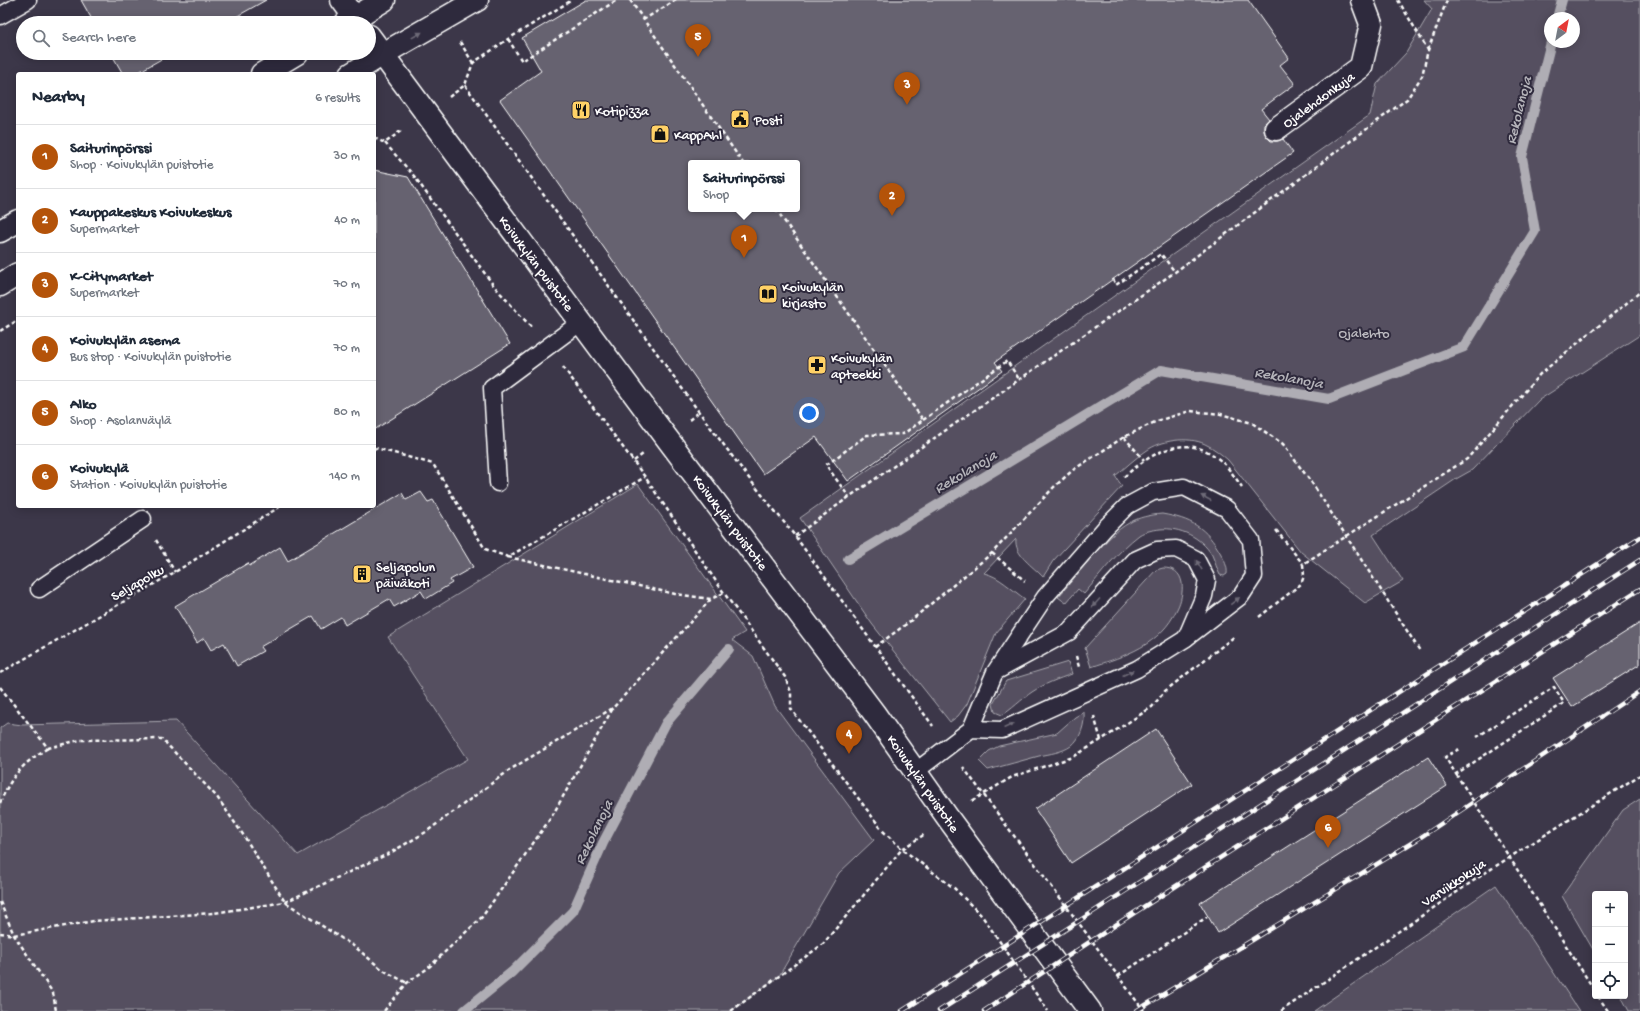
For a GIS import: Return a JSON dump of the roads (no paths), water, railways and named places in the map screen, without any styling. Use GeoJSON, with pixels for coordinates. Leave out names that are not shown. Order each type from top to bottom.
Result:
{"type":"FeatureCollection","features":[{"type":"Feature","properties":{"kind":"street"},"geometry":{"type":"LineString","coordinates":[[342,0],[351,16]]}},
{"type":"Feature","properties":{"kind":"street"},"geometry":{"type":"LineString","coordinates":[[361,16],[384,0]]}},
{"type":"Feature","properties":{"kind":"street"},"geometry":{"type":"LineString","coordinates":[[376,58],[477,0]]}},
{"type":"Feature","properties":{"kind":"street","name":"Ojalehdonkuja"},"geometry":{"type":"LineString","coordinates":[[1276,129],[1361,67],[1371,24],[1362,0]]}},
{"type":"Feature","properties":{"kind":"street","name":"Koivukylän puistotie"},"geometry":{"type":"LineString","coordinates":[[376,45],[581,322],[781,588],[1090,1011]]}},
{"type":"Feature","properties":{"kind":"street"},"geometry":{"type":"LineString","coordinates":[[265,72],[285,60]]}},
{"type":"Feature","properties":{"kind":"street"},"geometry":{"type":"LineString","coordinates":[[354,72],[373,60]]}},
{"type":"Feature","properties":{"kind":"street"},"geometry":{"type":"LineString","coordinates":[[0,231],[16,222]]}},
{"type":"Feature","properties":{"kind":"street"},"geometry":{"type":"LineString","coordinates":[[0,285],[16,275]]}},
{"type":"Feature","properties":{"kind":"lane"},"geometry":{"type":"LineString","coordinates":[[0,16],[28,0]]}},
{"type":"Feature","properties":{"kind":"lane"},"geometry":{"type":"LineString","coordinates":[[498,483],[492,388],[581,322]]}},
{"type":"Feature","properties":{"kind":"lane"},"geometry":{"type":"LineString","coordinates":[[916,772],[970,729],[995,672],[1045,597],[1105,528],[1127,506],[1153,492],[1184,487],[1226,509],[1251,540],[1254,576],[1241,596],[1186,639],[1137,669],[1002,730],[970,729]]}},
{"type":"Feature","properties":{"kind":"lane"},"geometry":{"type":"LineString","coordinates":[[39,589],[143,519]]}},
{"type":"Feature","properties":{"kind":"lane"},"geometry":{"type":"LineString","coordinates":[[995,672],[1070,632],[1135,560],[1157,550],[1176,549],[1196,560],[1207,580],[1204,596],[1186,639]]}},
{"type":"Feature","properties":{"kind":"waterway","name":"Rekolanoja"},"geometry":{"type":"LineString","coordinates":[[1559,12],[1562,0]]}},
{"type":"Feature","properties":{"kind":"waterway","name":"Rekolanoja"},"geometry":{"type":"LineString","coordinates":[[848,559],[1161,370],[1329,399],[1464,347],[1535,231],[1522,157],[1549,48]]}},
{"type":"Feature","properties":{"kind":"waterway","name":"Rekolanoja"},"geometry":{"type":"LineString","coordinates":[[464,1011],[512,972],[573,911],[603,843],[666,723],[729,649]]}},
{"type":"Feature","properties":{"kind":"railway"},"geometry":{"type":"LineString","coordinates":[[902,1011],[1640,537]]}},
{"type":"Feature","properties":{"kind":"railway"},"geometry":{"type":"LineString","coordinates":[[939,1011],[1640,560]]}},
{"type":"Feature","properties":{"kind":"railway"},"geometry":{"type":"LineString","coordinates":[[984,1011],[1134,913],[1640,589]]}},
{"type":"Feature","properties":{"kind":"railway"},"geometry":{"type":"LineString","coordinates":[[1136,1011],[1418,839],[1640,691]]}},
{"type":"Feature","properties":{"kind":"place","name":"Alko"},"geometry":{"type":"Point","coordinates":[698,57]}},
{"type":"Feature","properties":{"kind":"place","name":"K-Citymarket"},"geometry":{"type":"Point","coordinates":[907,105]}},
{"type":"Feature","properties":{"kind":"place","name":"Kotipizza"},"geometry":{"type":"Point","coordinates":[581,110]}},
{"type":"Feature","properties":{"kind":"place","name":"Posti"},"geometry":{"type":"Point","coordinates":[740,119]}},
{"type":"Feature","properties":{"kind":"place","name":"KappAhl"},"geometry":{"type":"Point","coordinates":[660,134]}},
{"type":"Feature","properties":{"kind":"place","name":"Kauppakeskus Koivukeskus"},"geometry":{"type":"Point","coordinates":[892,216]}},
{"type":"Feature","properties":{"kind":"place","name":"Saiturinpörssi"},"geometry":{"type":"Point","coordinates":[744,258]}},
{"type":"Feature","properties":{"kind":"place","name":"Koivukylän kirjasto"},"geometry":{"type":"Point","coordinates":[768,294]}},
{"type":"Feature","properties":{"kind":"place","name":"Koivukylän apteekki"},"geometry":{"type":"Point","coordinates":[817,365]}},
{"type":"Feature","properties":{"kind":"place","name":"Seljapolun päiväkoti"},"geometry":{"type":"Point","coordinates":[362,574]}},
{"type":"Feature","properties":{"kind":"place","name":"Koivukylän asema"},"geometry":{"type":"Point","coordinates":[849,754]}},
{"type":"Feature","properties":{"kind":"place","name":"Koivukylä"},"geometry":{"type":"Point","coordinates":[1328,848]}},
{"type":"Feature","properties":{"kind":"park label","name":"Ojalehto"},"geometry":{"type":"Point","coordinates":[1364,332]}}]}
